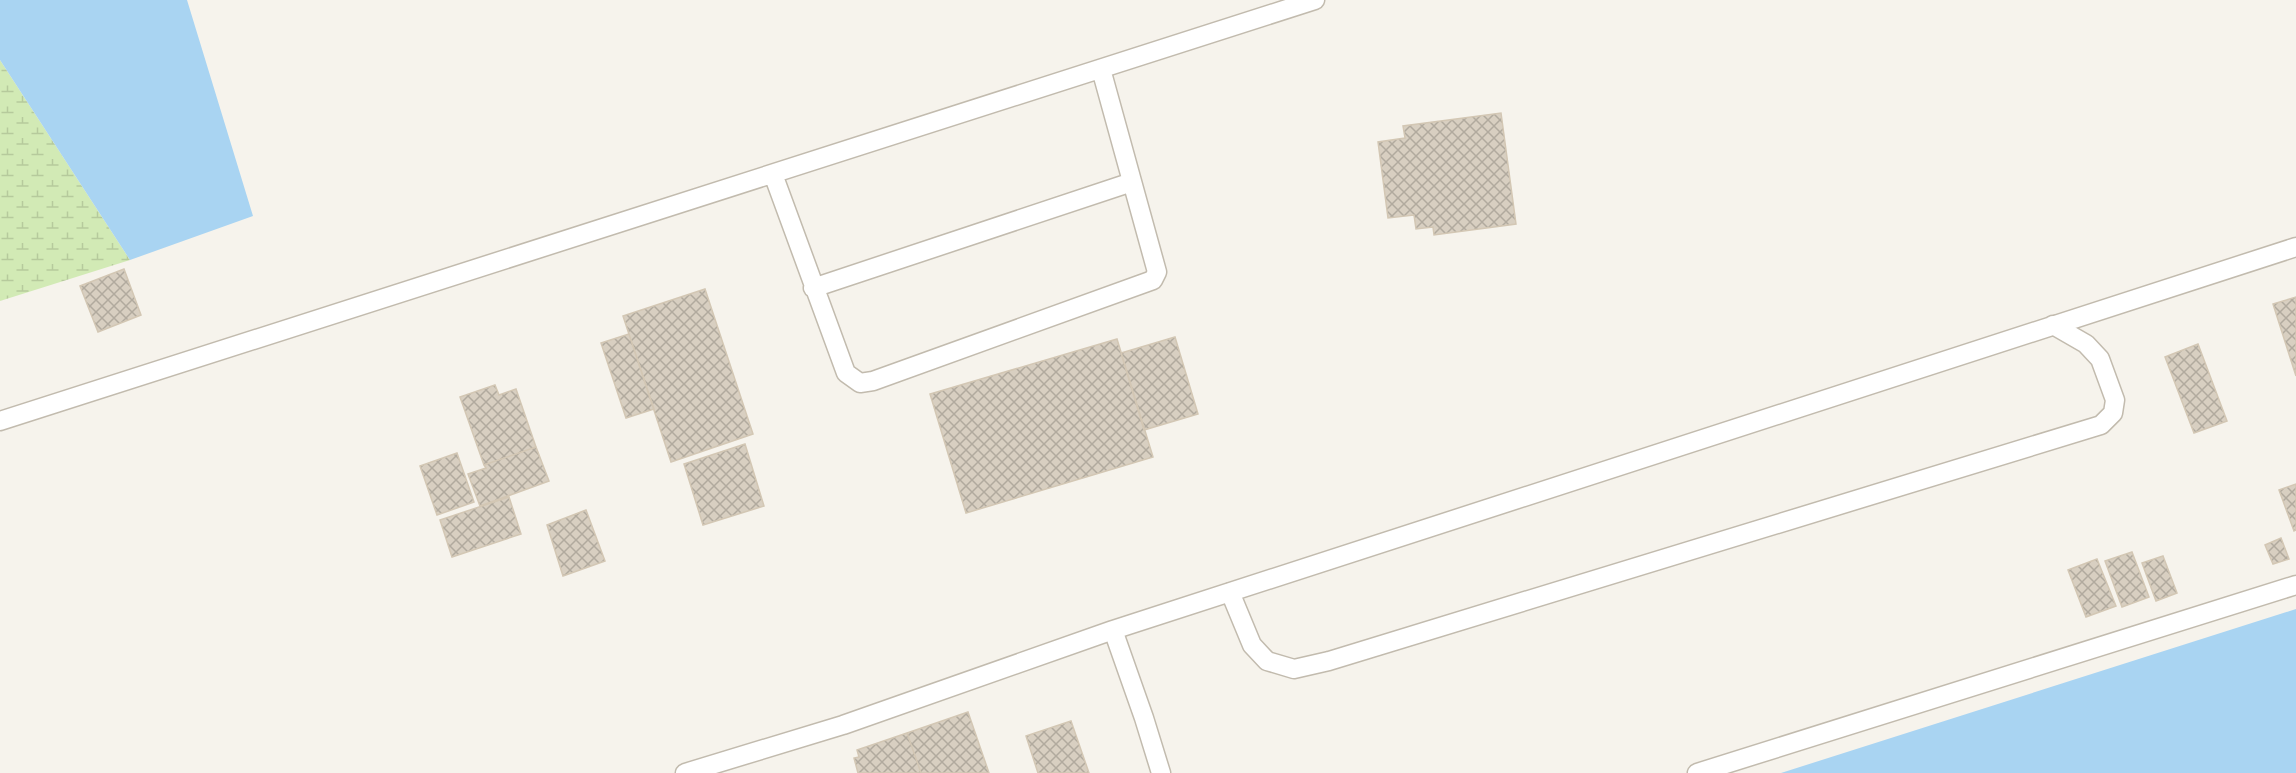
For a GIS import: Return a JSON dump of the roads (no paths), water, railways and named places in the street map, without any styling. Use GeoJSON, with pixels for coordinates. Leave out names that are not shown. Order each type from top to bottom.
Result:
{"type":"FeatureCollection","features":[{"type":"Feature","properties":{"kind":"lane"},"geometry":{"type":"LineString","coordinates":[[0,421],[1315,0]]}},
{"type":"Feature","properties":{"kind":"lane"},"geometry":{"type":"LineString","coordinates":[[773,174],[846,373],[860,383],[873,381],[1153,280],[1157,272],[1101,69]]}},
{"type":"Feature","properties":{"kind":"lane"},"geometry":{"type":"LineString","coordinates":[[813,288],[1132,183]]}},
{"type":"Feature","properties":{"kind":"lane"},"geometry":{"type":"LineString","coordinates":[[685,773],[843,725],[1113,630],[2296,247]]}},
{"type":"Feature","properties":{"kind":"lane"},"geometry":{"type":"LineString","coordinates":[[1230,592],[1252,645],[1267,661],[1294,669],[1341,658],[2101,424],[2113,413],[2115,400],[2100,359],[2086,344],[2053,325]]}},
{"type":"Feature","properties":{"kind":"lane"},"geometry":{"type":"LineString","coordinates":[[1697,773],[2296,585]]}},
{"type":"Feature","properties":{"kind":"lane"},"geometry":{"type":"LineString","coordinates":[[1113,630],[1161,773]]}},
{"type":"Feature","properties":{"kind":"water"},"geometry":{"type":"Polygon","coordinates":[[[0,0],[187,0],[253,216],[130,260],[0,60],[0,0]]]}},
{"type":"Feature","properties":{"kind":"water"},"geometry":{"type":"Polygon","coordinates":[[[2296,609],[2296,773],[1781,773],[2296,609]]]}}]}
